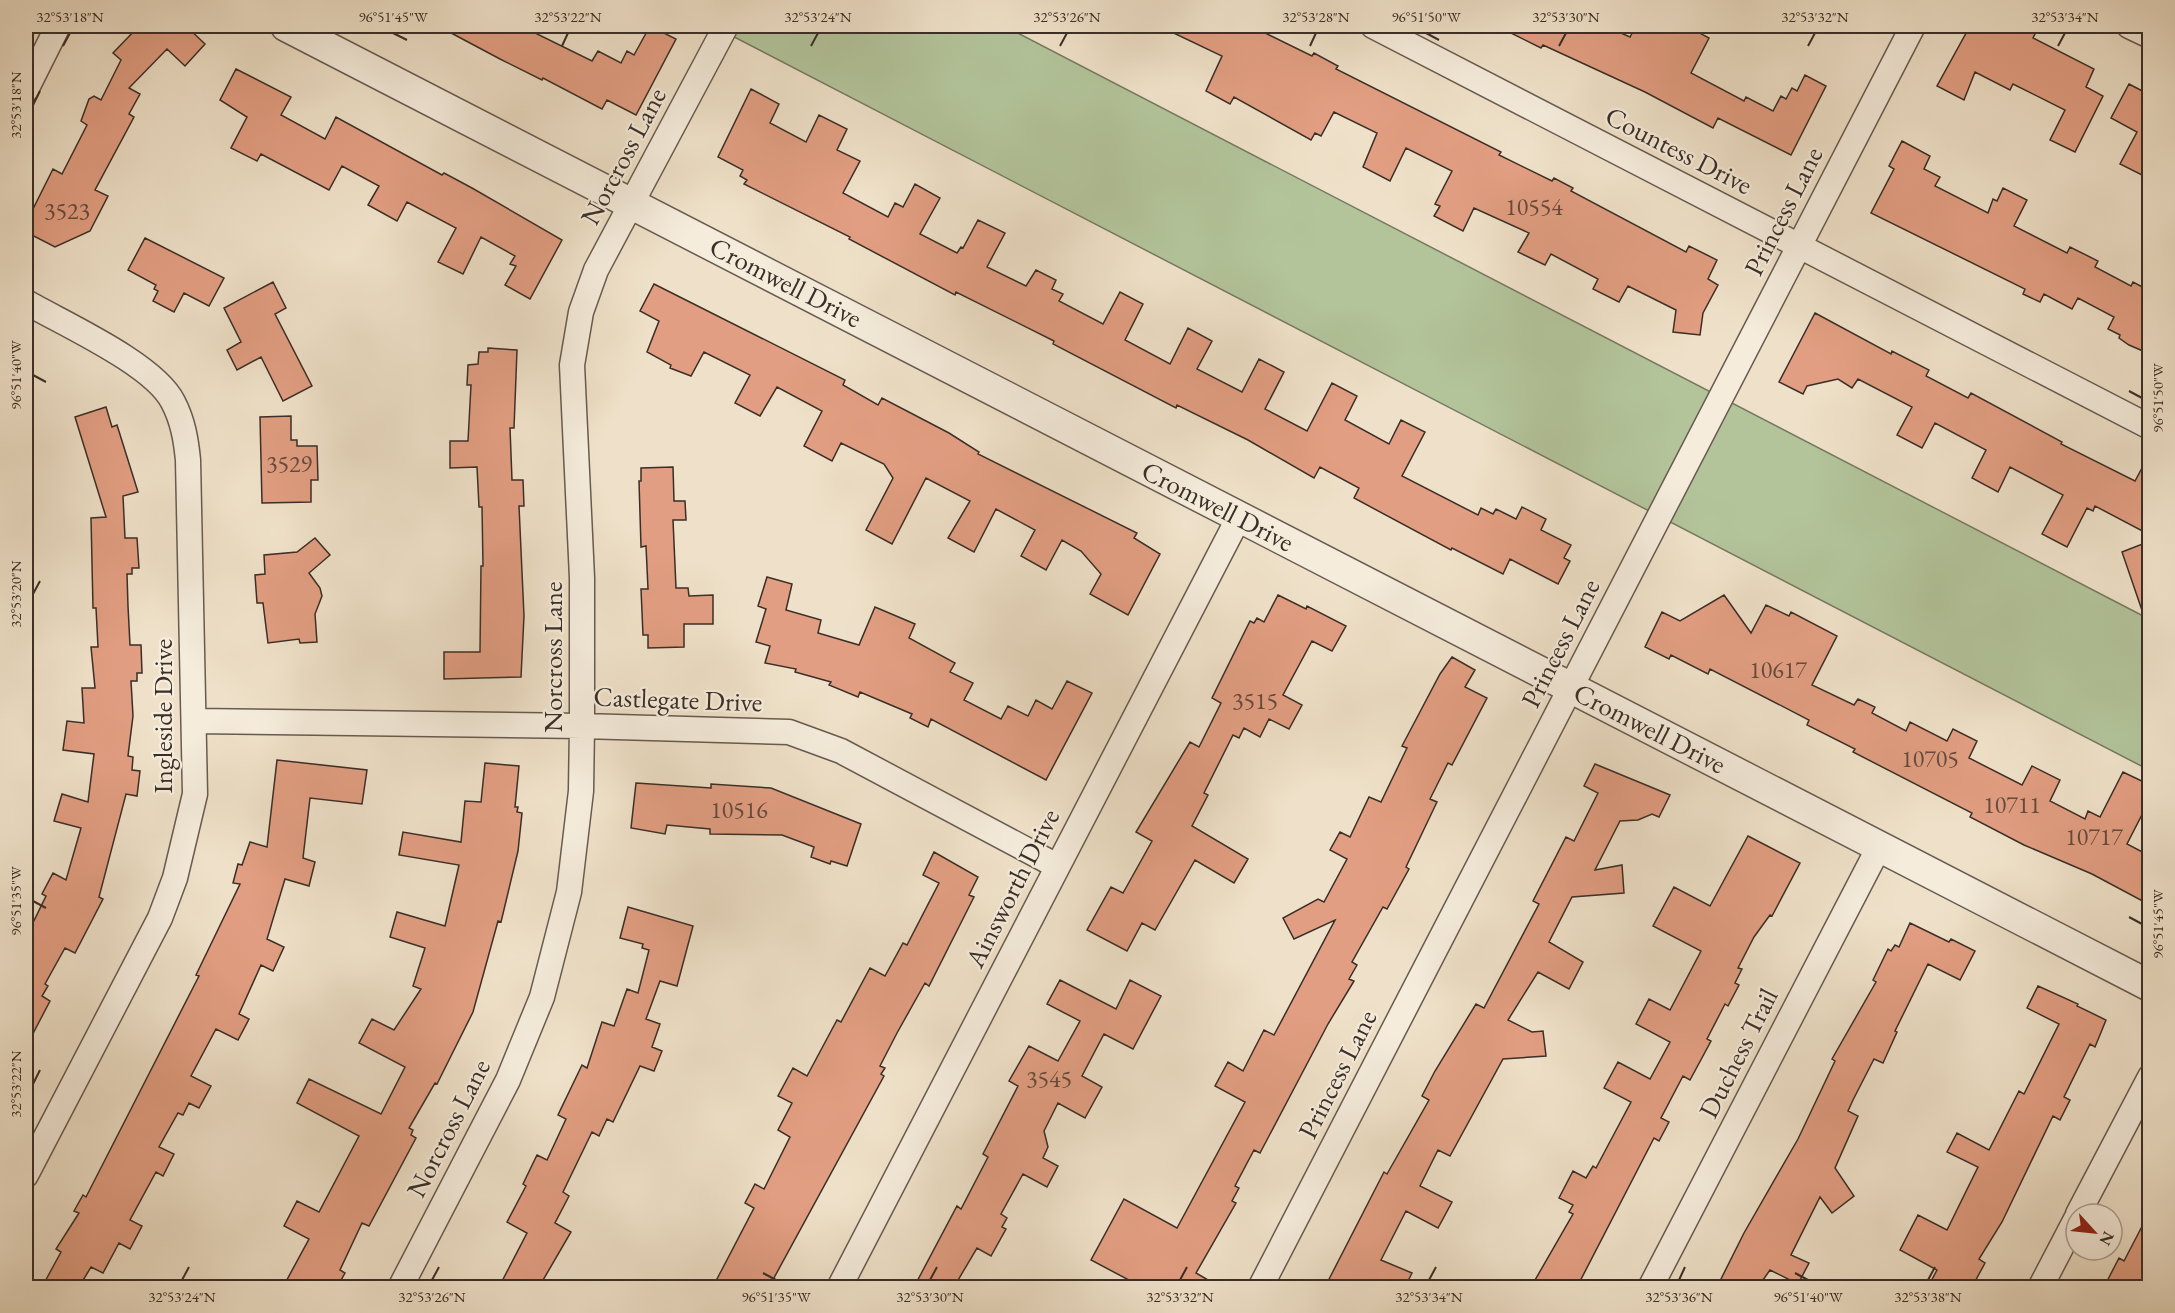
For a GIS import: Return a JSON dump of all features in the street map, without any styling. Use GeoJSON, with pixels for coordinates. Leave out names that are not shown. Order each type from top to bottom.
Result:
{"type":"FeatureCollection","features":[{"type":"Feature","properties":{"kind":"street"},"geometry":{"type":"LineString","coordinates":[[26,90],[58,26]]}},
{"type":"Feature","properties":{"kind":"street","name":"Cromwell Drive"},"geometry":{"type":"LineString","coordinates":[[286,26],[2150,986]]}},
{"type":"Feature","properties":{"kind":"street","name":"Norcross Lane"},"geometry":{"type":"LineString","coordinates":[[400,1287],[508,1080],[542,997],[569,892],[581,791],[582,578],[572,365],[580,312],[596,270],[726,26]]}},
{"type":"Feature","properties":{"kind":"street","name":"Countess Drive"},"geometry":{"type":"LineString","coordinates":[[1373,26],[2150,427]]}},
{"type":"Feature","properties":{"kind":"street","name":"Princess Lane"},"geometry":{"type":"LineString","coordinates":[[1260,1287],[1913,26]]}},
{"type":"Feature","properties":{"kind":"street"},"geometry":{"type":"LineString","coordinates":[[2129,26],[2150,36]]}},
{"type":"Feature","properties":{"kind":"street","name":"Ingleside Drive"},"geometry":{"type":"LineString","coordinates":[[26,302],[126,358],[159,382],[173,401],[185,434],[188,460],[195,794],[175,878],[160,918],[26,1174]]}},
{"type":"Feature","properties":{"kind":"street","name":"Ainsworth Drive"},"geometry":{"type":"LineString","coordinates":[[839,1287],[1239,517]]}},
{"type":"Feature","properties":{"kind":"street","name":"Castlegate Drive"},"geometry":{"type":"LineString","coordinates":[[194,721],[582,726],[789,732],[841,751],[1057,866]]}},
{"type":"Feature","properties":{"kind":"street","name":"Duchess Trail"},"geometry":{"type":"LineString","coordinates":[[1650,1287],[1879,847]]}},
{"type":"Feature","properties":{"kind":"street"},"geometry":{"type":"LineString","coordinates":[[2085,1202],[2150,1077]]}},
{"type":"Feature","properties":{"kind":"street"},"geometry":{"type":"LineString","coordinates":[[2040,1287],[2064,1242]]}},
{"type":"Feature","properties":{"kind":"green space"},"geometry":{"type":"Polygon","coordinates":[[[713,26],[1004,26],[2149,619],[2149,770],[713,26]]]}},
{"type":"Feature","properties":{"kind":"building"},"geometry":{"type":"Polygon","coordinates":[[[139,26],[186,26],[205,44],[185,66],[167,49],[129,88],[140,94],[129,114],[134,117],[95,190],[108,196],[90,231],[55,247],[26,232],[26,223],[53,169],[62,174],[87,125],[81,121],[89,99],[94,96],[101,100],[121,60],[113,53],[139,26]]]}},
{"type":"Feature","properties":{"kind":"building"},"geometry":{"type":"Polygon","coordinates":[[[438,26],[521,26],[592,61],[598,51],[621,63],[627,51],[634,55],[650,26],[676,39],[636,115],[607,100],[602,109],[438,26]]]}},
{"type":"Feature","properties":{"kind":"building"},"geometry":{"type":"Polygon","coordinates":[[[1159,26],[1251,26],[1312,56],[1314,53],[1338,66],[1336,69],[1501,152],[1499,155],[1552,181],[1554,178],[1573,188],[1571,191],[1686,252],[1689,246],[1717,260],[1708,279],[1718,285],[1703,313],[1700,335],[1673,332],[1676,310],[1628,286],[1619,302],[1593,289],[1598,279],[1551,254],[1545,265],[1518,252],[1529,233],[1474,208],[1463,231],[1434,216],[1440,206],[1435,204],[1452,171],[1406,148],[1390,181],[1363,167],[1377,133],[1334,112],[1321,136],[1315,133],[1311,140],[1234,97],[1230,104],[1206,91],[1222,56],[1159,26]]]}},
{"type":"Feature","properties":{"kind":"building"},"geometry":{"type":"Polygon","coordinates":[[[1497,26],[1605,26],[1630,37],[1636,26],[1687,26],[1709,38],[1691,73],[1744,101],[1746,97],[1773,111],[1781,96],[1786,99],[1792,88],[1797,91],[1805,75],[1826,86],[1791,155],[1718,118],[1713,128],[1645,92],[1543,45],[1541,48],[1497,26]]]}},
{"type":"Feature","properties":{"kind":"building"},"geometry":{"type":"Polygon","coordinates":[[[1970,26],[2023,26],[2036,32],[2033,38],[2094,69],[2086,87],[2103,96],[2075,152],[2050,140],[2065,110],[2013,84],[2010,90],[1975,72],[1964,100],[1937,86],[1970,26]]]}},
{"type":"Feature","properties":{"kind":"building"},"geometry":{"type":"Polygon","coordinates":[[[236,69],[291,97],[281,115],[325,139],[336,117],[442,175],[444,173],[472,188],[562,240],[530,299],[505,285],[516,266],[510,264],[515,256],[481,237],[463,274],[438,262],[456,228],[407,202],[397,221],[368,205],[379,186],[342,166],[329,190],[261,154],[257,161],[231,148],[247,117],[220,100],[236,69]]]}},
{"type":"Feature","properties":{"kind":"building"},"geometry":{"type":"Polygon","coordinates":[[[2129,84],[2150,95],[2150,179],[2120,164],[2137,132],[2111,118],[2129,84]]]}},
{"type":"Feature","properties":{"kind":"building"},"geometry":{"type":"Polygon","coordinates":[[[751,89],[779,104],[770,123],[806,142],[819,115],[847,129],[837,150],[860,161],[843,193],[888,217],[895,203],[903,207],[915,184],[940,198],[920,234],[957,253],[961,247],[963,248],[978,220],[1005,233],[987,267],[1026,286],[1036,270],[1056,280],[1052,289],[1063,294],[1059,301],[1103,324],[1120,292],[1143,304],[1125,340],[1170,364],[1188,328],[1212,341],[1197,369],[1242,392],[1259,359],[1284,372],[1265,409],[1307,431],[1332,383],[1357,396],[1345,420],[1389,444],[1401,420],[1425,432],[1402,476],[1478,515],[1481,508],[1493,514],[1496,509],[1516,519],[1522,507],[1546,519],[1541,530],[1571,545],[1564,558],[1570,561],[1558,584],[1510,559],[1503,574],[1452,548],[1451,550],[1354,498],[1359,488],[1320,467],[1314,478],[1248,440],[1177,405],[1176,408],[1053,344],[1054,341],[956,292],[955,295],[849,239],[850,237],[744,184],[747,180],[740,176],[743,170],[718,157],[751,89]]]}},
{"type":"Feature","properties":{"kind":"building"},"geometry":{"type":"Polygon","coordinates":[[[1902,141],[1930,156],[1924,169],[1940,177],[1935,186],[1988,213],[1993,199],[1997,201],[2003,188],[2027,200],[2014,226],[2067,253],[2070,247],[2098,261],[2095,267],[2131,286],[2133,282],[2150,291],[2150,354],[2129,345],[2119,338],[2120,335],[2108,329],[2114,317],[2078,298],[2072,309],[2044,294],[2040,302],[2023,294],[2025,289],[1871,213],[1894,169],[1889,166],[1902,141]]]}},
{"type":"Feature","properties":{"kind":"building"},"geometry":{"type":"Polygon","coordinates":[[[145,238],[224,278],[209,306],[184,293],[174,312],[153,301],[158,291],[154,289],[156,285],[128,270],[145,238]]]}},
{"type":"Feature","properties":{"kind":"building"},"geometry":{"type":"Polygon","coordinates":[[[273,282],[286,308],[275,314],[312,386],[283,401],[261,357],[237,370],[227,350],[241,342],[224,308],[273,282]]]}},
{"type":"Feature","properties":{"kind":"building"},"geometry":{"type":"Polygon","coordinates":[[[654,284],[845,380],[843,385],[878,405],[882,398],[949,433],[979,452],[978,454],[1137,533],[1134,538],[1160,554],[1128,615],[1090,594],[1101,574],[1081,551],[1062,540],[1046,570],[1021,556],[1035,530],[996,509],[974,552],[948,538],[970,501],[926,478],[892,544],[866,530],[893,478],[884,464],[841,443],[832,461],[804,446],[822,411],[777,387],[760,416],[735,403],[750,375],[704,352],[691,376],[670,368],[671,365],[647,352],[659,321],[640,311],[654,284]]]}},
{"type":"Feature","properties":{"kind":"building"},"geometry":{"type":"Polygon","coordinates":[[[1815,313],[1891,354],[1892,351],[1929,370],[1926,376],[1968,398],[1971,393],[2062,442],[2061,444],[2135,481],[2150,453],[2150,535],[2095,506],[2093,511],[2087,508],[2067,547],[2042,534],[2063,495],[2010,467],[1998,492],[1972,478],[1986,450],[1935,423],[1922,448],[1897,435],[1912,407],[1858,379],[1852,388],[1838,379],[1807,386],[1803,394],[1779,382],[1815,313]]]}},
{"type":"Feature","properties":{"kind":"building"},"geometry":{"type":"Polygon","coordinates":[[[488,348],[517,350],[514,428],[510,428],[512,480],[523,480],[524,506],[519,506],[524,616],[521,677],[444,679],[444,652],[480,652],[481,566],[483,566],[482,507],[479,507],[477,467],[450,468],[450,441],[468,441],[471,385],[467,385],[468,365],[478,364],[479,352],[488,352],[488,348]]]}},
{"type":"Feature","properties":{"kind":"building"},"geometry":{"type":"Polygon","coordinates":[[[106,407],[112,427],[117,425],[138,492],[123,496],[125,538],[137,538],[139,568],[132,568],[132,574],[127,574],[130,645],[141,645],[142,673],[137,673],[137,681],[131,681],[133,716],[128,756],[133,757],[132,770],[140,771],[137,796],[126,794],[99,897],[103,899],[75,953],[65,948],[45,984],[48,986],[42,996],[50,1001],[26,1047],[26,937],[46,896],[42,894],[53,873],[66,880],[81,828],[54,821],[62,794],[88,802],[94,754],[63,750],[67,721],[84,723],[82,688],[95,688],[91,647],[98,647],[96,608],[93,608],[91,518],[106,517],[75,417],[106,407]]]}},
{"type":"Feature","properties":{"kind":"building"},"geometry":{"type":"Polygon","coordinates":[[[291,416],[291,440],[297,440],[297,446],[317,446],[318,480],[311,480],[311,502],[262,503],[260,417],[291,416]]]}},
{"type":"Feature","properties":{"kind":"building"},"geometry":{"type":"Polygon","coordinates":[[[673,467],[674,501],[685,501],[686,520],[673,520],[676,588],[688,588],[689,596],[713,595],[713,624],[684,624],[684,647],[648,648],[648,635],[643,635],[641,589],[648,589],[646,546],[641,547],[639,481],[641,481],[641,468],[673,467]]]}},
{"type":"Feature","properties":{"kind":"building"},"geometry":{"type":"Polygon","coordinates":[[[315,538],[330,555],[309,573],[320,588],[322,596],[315,614],[317,642],[300,643],[299,639],[268,643],[263,603],[257,603],[255,575],[265,574],[264,555],[297,552],[315,538]]]}},
{"type":"Feature","properties":{"kind":"building"},"geometry":{"type":"Polygon","coordinates":[[[2150,541],[2150,622],[2146,622],[2122,552],[2150,541]]]}},
{"type":"Feature","properties":{"kind":"building"},"geometry":{"type":"Polygon","coordinates":[[[767,577],[792,584],[786,610],[821,620],[818,633],[859,645],[875,607],[915,624],[909,638],[955,663],[950,672],[973,683],[964,700],[1001,719],[1008,706],[1028,716],[1036,700],[1052,709],[1067,681],[1092,693],[1046,780],[931,719],[928,727],[910,718],[912,714],[860,692],[858,697],[829,685],[831,682],[795,672],[796,669],[765,663],[770,646],[756,642],[766,609],[758,606],[767,577]]]}},
{"type":"Feature","properties":{"kind":"building"},"geometry":{"type":"Polygon","coordinates":[[[1278,595],[1306,609],[1307,606],[1346,626],[1332,651],[1312,641],[1283,695],[1302,705],[1289,729],[1269,719],[1260,737],[1244,728],[1239,738],[1233,735],[1204,793],[1208,795],[1192,826],[1248,859],[1234,883],[1195,860],[1155,930],[1142,923],[1127,951],[1087,930],[1111,887],[1123,893],[1152,841],[1136,832],[1190,742],[1199,747],[1221,703],[1212,698],[1250,621],[1254,623],[1257,618],[1264,622],[1278,595]]]}},
{"type":"Feature","properties":{"kind":"building"},"geometry":{"type":"Polygon","coordinates":[[[1724,595],[1751,633],[1766,605],[1789,616],[1791,612],[1837,636],[1812,685],[1854,705],[1858,699],[1875,707],[1872,713],[1906,731],[1910,722],[1947,741],[1953,729],[1977,741],[1969,758],[2022,785],[2032,766],[2060,780],[2050,801],[2085,819],[2088,811],[2100,817],[2123,772],[2150,785],[2150,799],[2127,844],[2150,856],[2150,905],[2092,874],[2024,845],[1970,817],[1972,813],[1853,752],[1855,749],[1807,725],[1809,720],[1710,669],[1708,674],[1671,655],[1669,659],[1645,647],[1662,612],[1680,621],[1724,595]]]}},
{"type":"Feature","properties":{"kind":"building"},"geometry":{"type":"Polygon","coordinates":[[[1452,657],[1475,670],[1465,687],[1487,698],[1452,765],[1448,763],[1430,799],[1437,802],[1406,867],[1409,869],[1387,909],[1383,907],[1352,962],[1357,965],[1349,979],[1354,981],[1328,1024],[1260,1153],[1254,1150],[1235,1186],[1239,1188],[1232,1201],[1236,1203],[1196,1273],[1220,1287],[1142,1287],[1091,1260],[1124,1199],[1177,1228],[1245,1102],[1215,1086],[1228,1062],[1243,1071],[1264,1030],[1274,1035],[1335,920],[1294,939],[1283,918],[1318,899],[1324,902],[1347,859],[1330,850],[1340,832],[1350,837],[1369,797],[1381,802],[1407,748],[1402,746],[1440,674],[1452,657]]]}},
{"type":"Feature","properties":{"kind":"building"},"geometry":{"type":"Polygon","coordinates":[[[277,760],[367,770],[362,804],[310,798],[303,858],[315,862],[309,886],[285,879],[267,939],[284,947],[273,971],[261,965],[239,1014],[249,1019],[238,1040],[216,1029],[191,1076],[211,1086],[199,1108],[189,1103],[183,1115],[178,1113],[159,1147],[174,1154],[163,1176],[156,1172],[130,1220],[142,1226],[130,1249],[119,1243],[103,1273],[91,1267],[79,1287],[42,1287],[61,1252],[56,1249],[79,1213],[74,1211],[83,1195],[86,1197],[199,976],[196,975],[240,884],[233,883],[238,864],[242,865],[250,842],[267,847],[277,760]]]}},
{"type":"Feature","properties":{"kind":"building"},"geometry":{"type":"Polygon","coordinates":[[[485,763],[519,766],[515,807],[518,807],[517,812],[522,813],[518,851],[501,922],[498,921],[473,1012],[437,1084],[435,1083],[409,1128],[413,1130],[411,1135],[416,1138],[369,1226],[362,1223],[340,1270],[345,1273],[337,1287],[283,1287],[309,1239],[284,1226],[297,1201],[319,1212],[359,1136],[297,1103],[309,1079],[381,1114],[405,1067],[359,1043],[372,1019],[394,1030],[421,989],[413,986],[425,948],[390,937],[397,912],[445,926],[459,865],[399,855],[403,832],[461,842],[465,801],[481,802],[485,763]]]}},
{"type":"Feature","properties":{"kind":"building"},"geometry":{"type":"Polygon","coordinates":[[[1595,764],[1670,795],[1659,817],[1652,814],[1638,820],[1620,821],[1595,870],[1622,865],[1624,893],[1572,897],[1549,942],[1583,962],[1569,989],[1538,972],[1508,1020],[1532,1032],[1543,1031],[1546,1056],[1503,1059],[1450,1156],[1438,1150],[1420,1186],[1452,1202],[1438,1228],[1406,1211],[1381,1260],[1412,1273],[1405,1287],[1325,1287],[1384,1172],[1387,1174],[1429,1100],[1422,1096],[1435,1071],[1476,1004],[1484,1008],[1539,904],[1533,901],[1566,837],[1574,841],[1598,793],[1584,786],[1595,764]]]}},
{"type":"Feature","properties":{"kind":"building"},"geometry":{"type":"Polygon","coordinates":[[[636,783],[711,788],[711,784],[771,788],[861,824],[847,866],[831,861],[830,864],[811,857],[814,847],[782,835],[710,834],[710,829],[667,825],[665,834],[631,828],[636,783]]]}},
{"type":"Feature","properties":{"kind":"building"},"geometry":{"type":"Polygon","coordinates":[[[1748,836],[1800,863],[1772,916],[1770,915],[1754,937],[1738,968],[1742,969],[1735,983],[1739,985],[1728,1006],[1725,1004],[1707,1039],[1711,1041],[1690,1080],[1683,1076],[1661,1118],[1669,1122],[1659,1141],[1654,1138],[1577,1287],[1531,1287],[1573,1214],[1569,1212],[1573,1205],[1559,1198],[1573,1171],[1586,1178],[1593,1166],[1596,1168],[1631,1102],[1604,1088],[1618,1062],[1650,1079],[1670,1042],[1636,1024],[1649,999],[1670,1010],[1701,951],[1653,926],[1674,887],[1710,906],[1748,836]]]}},
{"type":"Feature","properties":{"kind":"building"},"geometry":{"type":"Polygon","coordinates":[[[934,852],[978,877],[969,895],[974,897],[929,986],[925,983],[897,1033],[880,1066],[885,1068],[881,1074],[884,1076],[769,1287],[733,1287],[717,1279],[754,1208],[745,1203],[755,1184],[764,1189],[790,1137],[778,1130],[792,1103],[778,1096],[793,1068],[807,1076],[837,1020],[841,1022],[870,968],[885,976],[903,943],[907,945],[939,883],[923,875],[934,852]]]}},
{"type":"Feature","properties":{"kind":"building"},"geometry":{"type":"Polygon","coordinates":[[[628,907],[693,926],[677,986],[660,981],[646,1019],[660,1024],[652,1047],[662,1051],[654,1071],[640,1066],[613,1122],[607,1119],[599,1136],[592,1132],[563,1192],[569,1196],[555,1223],[571,1232],[539,1287],[499,1287],[527,1233],[507,1222],[526,1186],[523,1184],[537,1155],[547,1160],[566,1119],[558,1115],[582,1065],[587,1068],[602,1022],[614,1026],[627,989],[638,993],[649,950],[642,948],[643,944],[620,938],[628,907]]]}},
{"type":"Feature","properties":{"kind":"building"},"geometry":{"type":"Polygon","coordinates":[[[1910,923],[1949,942],[1951,939],[1975,951],[1960,980],[1928,964],[1895,1031],[1897,1032],[1883,1063],[1874,1059],[1853,1100],[1848,1111],[1858,1116],[1835,1168],[1854,1196],[1832,1213],[1820,1197],[1791,1255],[1809,1263],[1798,1284],[1770,1270],[1758,1287],[1717,1287],[1744,1233],[1798,1139],[1835,1061],[1832,1059],[1876,982],[1873,980],[1888,949],[1891,951],[1895,945],[1899,947],[1910,923]]]}},
{"type":"Feature","properties":{"kind":"building"},"geometry":{"type":"Polygon","coordinates":[[[1060,980],[1116,1009],[1130,980],[1161,996],[1133,1049],[1104,1034],[1082,1076],[1102,1087],[1085,1118],[1058,1103],[1044,1131],[1048,1147],[1043,1158],[1058,1166],[1047,1187],[1023,1174],[1001,1214],[1007,1218],[1002,1227],[1006,1229],[991,1256],[977,1248],[954,1287],[914,1287],[957,1206],[961,1209],[988,1157],[983,1154],[1018,1086],[1009,1081],[1029,1046],[1058,1061],[1080,1021],[1047,1004],[1060,980]]]}},
{"type":"Feature","properties":{"kind":"building"},"geometry":{"type":"Polygon","coordinates":[[[2038,986],[2106,1020],[2095,1047],[2090,1044],[2064,1097],[2070,1100],[2060,1120],[2053,1116],[2002,1222],[1979,1259],[1985,1263],[1972,1287],[1928,1287],[1937,1270],[1900,1250],[1918,1215],[1947,1230],[1978,1167],[1947,1152],[1957,1133],[1989,1150],[2019,1091],[2024,1094],[2059,1024],[2027,1008],[2038,986]]]}},
{"type":"Feature","properties":{"kind":"building"},"geometry":{"type":"Polygon","coordinates":[[[2150,1211],[2150,1287],[2104,1287],[2117,1262],[2124,1261],[2150,1211]]]}}]}
